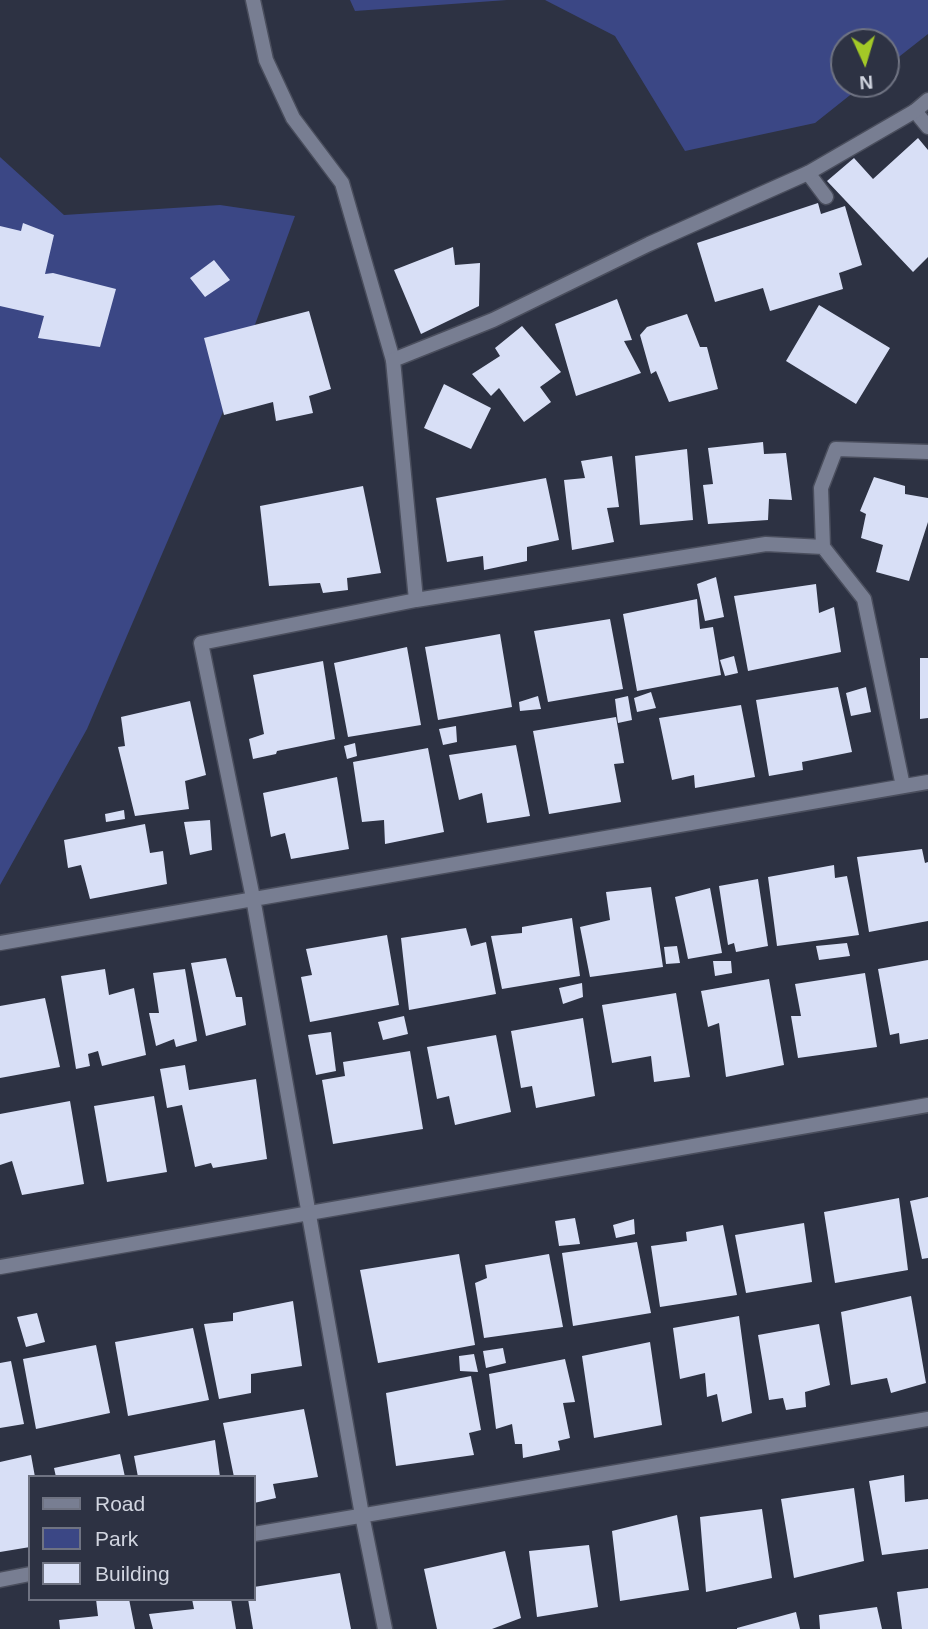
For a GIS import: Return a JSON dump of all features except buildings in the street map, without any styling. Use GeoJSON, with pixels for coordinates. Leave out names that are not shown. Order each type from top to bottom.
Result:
{"type":"FeatureCollection","features":[{"type":"Feature","properties":{"kind":"street"},"geometry":{"type":"LineString","coordinates":[[253,0],[266,60],[293,118],[342,183],[393,360],[416,600]]}},
{"type":"Feature","properties":{"kind":"street"},"geometry":{"type":"LineString","coordinates":[[393,360],[493,320],[649,244],[808,173],[915,111],[928,100]]}},
{"type":"Feature","properties":{"kind":"street"},"geometry":{"type":"LineString","coordinates":[[915,111],[928,127]]}},
{"type":"Feature","properties":{"kind":"street"},"geometry":{"type":"LineString","coordinates":[[808,173],[826,197]]}},
{"type":"Feature","properties":{"kind":"street"},"geometry":{"type":"LineString","coordinates":[[903,786],[864,599],[822,547],[821,488],[836,449],[928,452]]}},
{"type":"Feature","properties":{"kind":"street"},"geometry":{"type":"LineString","coordinates":[[385,1629],[362,1515],[253,898],[201,643],[416,600],[766,544],[822,547]]}},
{"type":"Feature","properties":{"kind":"street"},"geometry":{"type":"LineString","coordinates":[[0,943],[928,782]]}},
{"type":"Feature","properties":{"kind":"street"},"geometry":{"type":"LineString","coordinates":[[0,1267],[928,1105]]}},
{"type":"Feature","properties":{"kind":"street"},"geometry":{"type":"LineString","coordinates":[[256,1534],[928,1419]]}},
{"type":"Feature","properties":{"kind":"street"},"geometry":{"type":"LineString","coordinates":[[0,1580],[28,1574]]}},
{"type":"Feature","properties":{"kind":"green space"},"geometry":{"type":"Polygon","coordinates":[[[350,0],[507,0],[355,11],[350,0]]]}},
{"type":"Feature","properties":{"kind":"green space"},"geometry":{"type":"Polygon","coordinates":[[[545,0],[928,0],[928,34],[900,56],[900,28],[830,28],[830,98],[846,98],[815,123],[685,151],[615,36],[545,0]]]}},
{"type":"Feature","properties":{"kind":"green space"},"geometry":{"type":"Polygon","coordinates":[[[0,157],[64,215],[220,205],[295,216],[222,414],[87,729],[0,885],[0,157]]]}}]}
